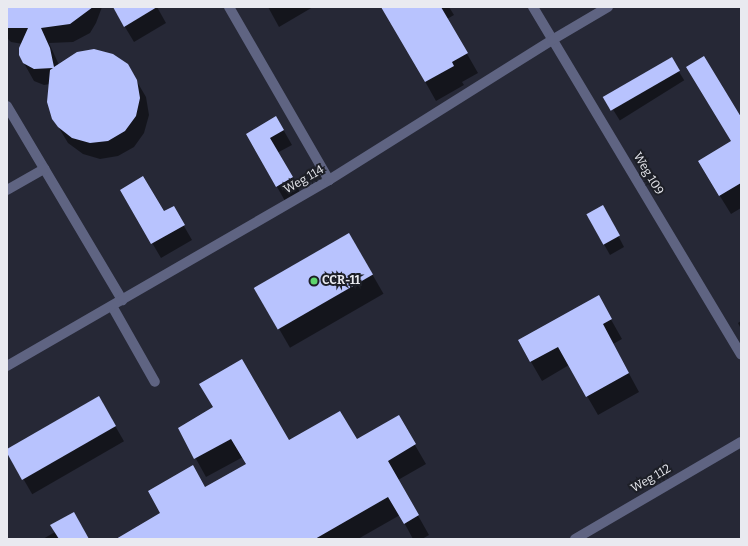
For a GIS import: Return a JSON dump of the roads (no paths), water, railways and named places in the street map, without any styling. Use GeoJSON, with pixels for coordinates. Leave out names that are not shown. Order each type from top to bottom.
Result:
{"type":"FeatureCollection","features":[{"type":"Feature","properties":{"kind":"lane"},"geometry":{"type":"LineString","coordinates":[[229,7],[329,180]]}},
{"type":"Feature","properties":{"kind":"lane","name":"Weg 109"},"geometry":{"type":"LineString","coordinates":[[533,7],[741,354]]}},
{"type":"Feature","properties":{"kind":"lane","name":"Weg 114"},"geometry":{"type":"LineString","coordinates":[[7,366],[329,180],[552,40],[608,7]]}},
{"type":"Feature","properties":{"kind":"lane"},"geometry":{"type":"LineString","coordinates":[[7,106],[122,300]]}},
{"type":"Feature","properties":{"kind":"lane"},"geometry":{"type":"LineString","coordinates":[[7,190],[44,168]]}},
{"type":"Feature","properties":{"kind":"lane"},"geometry":{"type":"LineString","coordinates":[[112,306],[155,382]]}},
{"type":"Feature","properties":{"kind":"lane","name":"Weg 112"},"geometry":{"type":"LineString","coordinates":[[575,539],[741,442]]}},
{"type":"Feature","properties":{"kind":"place","name":"CCR-11"},"geometry":{"type":"Point","coordinates":[314,281]}}]}
